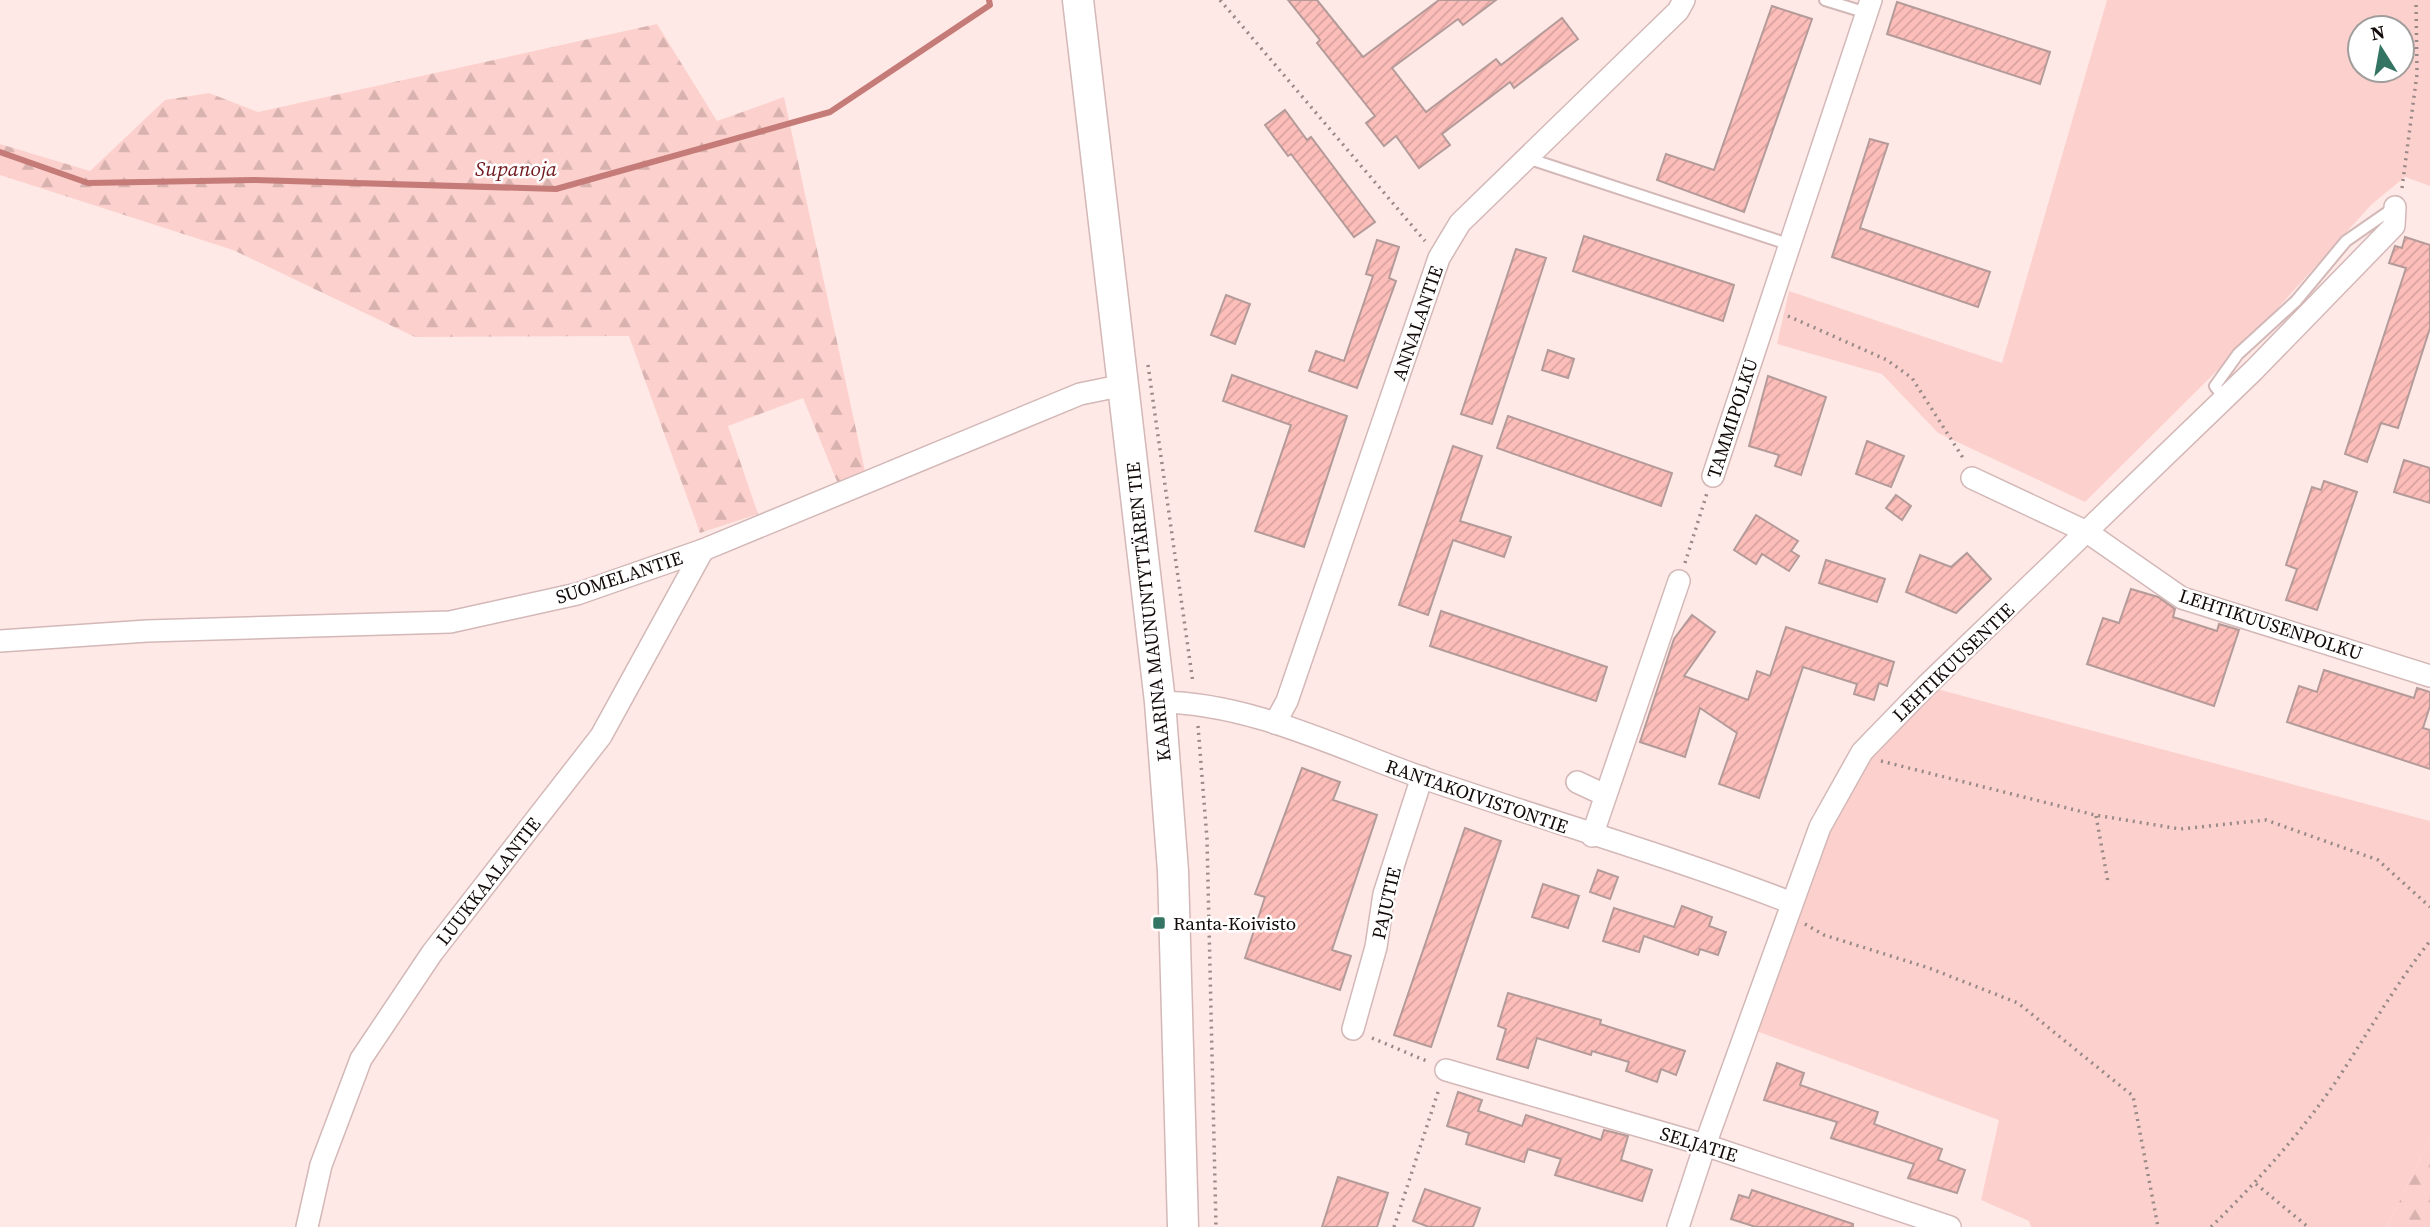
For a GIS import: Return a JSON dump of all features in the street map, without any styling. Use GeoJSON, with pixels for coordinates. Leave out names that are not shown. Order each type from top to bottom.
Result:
{"type":"FeatureCollection","features":[{"type":"Feature","properties":{"kind":"main road","name":"KAARINA MAUNUNTYTTÄREN TIE"},"geometry":{"type":"LineString","coordinates":[[1078,0],[1160,702],[1173,871],[1183,1227]]}},
{"type":"Feature","properties":{"kind":"street","name":"ANNALANTIE"},"geometry":{"type":"LineString","coordinates":[[1275,723],[1287,701],[1440,258],[1460,223],[1678,11],[1684,0]]}},
{"type":"Feature","properties":{"kind":"street","name":"TAMMIPOLKU"},"geometry":{"type":"LineString","coordinates":[[1713,476],[1729,421],[1770,308],[1788,244],[1869,6]]}},
{"type":"Feature","properties":{"kind":"street","name":"LEHTIKUUSENTIE"},"geometry":{"type":"LineString","coordinates":[[1678,1227],[1820,827],[1862,752],[1926,686],[2224,398],[2393,226],[2397,204]]}},
{"type":"Feature","properties":{"kind":"street","name":"SUOMELANTIE"},"geometry":{"type":"LineString","coordinates":[[0,641],[147,631],[450,622],[577,594],[703,550],[1080,394],[1124,384]]}},
{"type":"Feature","properties":{"kind":"street","name":"LEHTIKUUSENPOLKU"},"geometry":{"type":"LineString","coordinates":[[1972,478],[2087,532],[2182,598],[2430,676]]}},
{"type":"Feature","properties":{"kind":"street","name":"LUUKKAALANTIE"},"geometry":{"type":"LineString","coordinates":[[307,1227],[321,1165],[361,1059],[432,953],[601,736],[703,550]]}},
{"type":"Feature","properties":{"kind":"street"},"geometry":{"type":"LineString","coordinates":[[1592,836],[1679,581]]}},
{"type":"Feature","properties":{"kind":"street","name":"RANTAKOIVISTONTIE"},"geometry":{"type":"LineString","coordinates":[[1160,702],[1196,702],[1275,723],[1790,909]]}},
{"type":"Feature","properties":{"kind":"street","name":"PAJUTIE"},"geometry":{"type":"LineString","coordinates":[[1353,1029],[1376,947],[1384,894],[1422,777]]}},
{"type":"Feature","properties":{"kind":"street"},"geometry":{"type":"LineString","coordinates":[[1577,782],[1605,795]]}},
{"type":"Feature","properties":{"kind":"street","name":"SELJATIE"},"geometry":{"type":"LineString","coordinates":[[1446,1070],[1705,1145],[1950,1227]]}},
{"type":"Feature","properties":{"kind":"lane"},"geometry":{"type":"LineString","coordinates":[[1825,0],[1869,6]]}},
{"type":"Feature","properties":{"kind":"lane"},"geometry":{"type":"LineString","coordinates":[[1527,158],[1788,244]]}},
{"type":"Feature","properties":{"kind":"path"},"geometry":{"type":"LineString","coordinates":[[1220,0],[1440,258]]}},
{"type":"Feature","properties":{"kind":"path"},"geometry":{"type":"LineString","coordinates":[[2397,204],[2417,74],[2416,0]]}},
{"type":"Feature","properties":{"kind":"path"},"geometry":{"type":"LineString","coordinates":[[1770,308],[1887,359],[1912,378],[1964,458],[1972,478]]}},
{"type":"Feature","properties":{"kind":"path","name":"TAMMIPOLKU"},"geometry":{"type":"LineString","coordinates":[[1679,581],[1713,476]]}},
{"type":"Feature","properties":{"kind":"path"},"geometry":{"type":"LineString","coordinates":[[1862,752],[1890,765],[2095,815],[2180,829],[2266,820],[2378,860],[2430,907]]}},
{"type":"Feature","properties":{"kind":"path"},"geometry":{"type":"LineString","coordinates":[[2095,815],[2108,883]]}},
{"type":"Feature","properties":{"kind":"path"},"geometry":{"type":"LineString","coordinates":[[1790,909],[1824,935],[1929,968],[2018,1003],[2133,1096],[2158,1227]]}},
{"type":"Feature","properties":{"kind":"path"},"geometry":{"type":"LineString","coordinates":[[2211,1227],[2256,1183],[2336,1082],[2404,973],[2430,941]]}},
{"type":"Feature","properties":{"kind":"path"},"geometry":{"type":"LineString","coordinates":[[1353,1029],[1446,1070],[1394,1227]]}},
{"type":"Feature","properties":{"kind":"path"},"geometry":{"type":"LineString","coordinates":[[2256,1183],[2308,1227]]}},
{"type":"Feature","properties":{"kind":"green space"},"geometry":{"type":"Polygon","coordinates":[[[2107,0],[2430,0],[2430,186],[2405,177],[2372,204],[2256,332],[2085,502],[1938,433],[1882,374],[1777,344],[1789,291],[2002,363],[2107,0]]]}},
{"type":"Feature","properties":{"kind":"green space"},"geometry":{"type":"Polygon","coordinates":[[[657,24],[717,121],[784,97],[865,471],[838,484],[803,398],[728,426],[758,514],[700,533],[629,336],[415,337],[233,250],[0,175],[0,144],[90,171],[165,100],[209,93],[258,112],[657,24]]]}},
{"type":"Feature","properties":{"kind":"green space"},"geometry":{"type":"Polygon","coordinates":[[[1926,686],[2430,821],[2430,1138],[2387,1227],[2031,1227],[2029,1221],[1981,1200],[1999,1120],[1748,1028],[1846,778],[1926,686]]]}},
{"type":"Feature","properties":{"kind":"green space"},"geometry":{"type":"Polygon","coordinates":[[[2430,1138],[2430,1227],[2387,1227],[2430,1138]]]}},
{"type":"Feature","properties":{"kind":"building"},"geometry":{"type":"Polygon","coordinates":[[[1288,0],[1317,0],[1363,57],[1439,0],[1496,0],[1463,25],[1458,19],[1392,68],[1426,112],[1496,59],[1501,65],[1562,18],[1578,39],[1514,88],[1510,82],[1442,134],[1450,145],[1419,168],[1396,136],[1384,146],[1366,123],[1375,116],[1317,43],[1320,40],[1288,0]]]}},
{"type":"Feature","properties":{"kind":"building"},"geometry":{"type":"Polygon","coordinates":[[[1897,2],[2050,52],[2040,84],[1887,34],[1897,2]]]}},
{"type":"Feature","properties":{"kind":"building"},"geometry":{"type":"Polygon","coordinates":[[[1772,6],[1812,19],[1744,212],[1657,180],[1666,154],[1714,170],[1772,6]]]}},
{"type":"Feature","properties":{"kind":"building"},"geometry":{"type":"Polygon","coordinates":[[[1285,110],[1307,140],[1311,137],[1375,222],[1354,237],[1291,154],[1288,156],[1265,125],[1285,110]]]}},
{"type":"Feature","properties":{"kind":"building"},"geometry":{"type":"Polygon","coordinates":[[[1870,139],[1888,144],[1860,228],[1990,272],[1978,307],[1832,257],[1870,139]]]}},
{"type":"Feature","properties":{"kind":"building"},"geometry":{"type":"Polygon","coordinates":[[[1584,236],[1734,285],[1723,321],[1573,271],[1584,236]]]}},
{"type":"Feature","properties":{"kind":"building"},"geometry":{"type":"Polygon","coordinates":[[[2405,237],[2430,245],[2430,328],[2398,428],[2381,423],[2367,462],[2345,454],[2406,268],[2389,263],[2395,246],[2402,248],[2405,237]]]}},
{"type":"Feature","properties":{"kind":"building"},"geometry":{"type":"Polygon","coordinates":[[[1377,240],[1399,247],[1389,278],[1396,281],[1357,388],[1309,371],[1316,351],[1344,361],[1373,276],[1366,274],[1377,240]]]}},
{"type":"Feature","properties":{"kind":"building"},"geometry":{"type":"Polygon","coordinates":[[[1516,249],[1546,258],[1492,424],[1461,414],[1516,249]]]}},
{"type":"Feature","properties":{"kind":"building"},"geometry":{"type":"Polygon","coordinates":[[[1226,295],[1250,304],[1235,344],[1211,335],[1226,295]]]}},
{"type":"Feature","properties":{"kind":"building"},"geometry":{"type":"Polygon","coordinates":[[[1548,350],[1574,359],[1568,378],[1542,370],[1548,350]]]}},
{"type":"Feature","properties":{"kind":"building"},"geometry":{"type":"Polygon","coordinates":[[[1232,375],[1347,416],[1304,547],[1255,531],[1291,425],[1223,401],[1232,375]]]}},
{"type":"Feature","properties":{"kind":"building"},"geometry":{"type":"Polygon","coordinates":[[[1768,376],[1826,397],[1801,475],[1775,466],[1779,455],[1749,446],[1768,376]]]}},
{"type":"Feature","properties":{"kind":"building"},"geometry":{"type":"Polygon","coordinates":[[[1508,416],[1672,473],[1661,506],[1497,448],[1508,416]]]}},
{"type":"Feature","properties":{"kind":"building"},"geometry":{"type":"Polygon","coordinates":[[[1867,441],[1904,456],[1891,487],[1856,474],[1867,441]]]}},
{"type":"Feature","properties":{"kind":"building"},"geometry":{"type":"Polygon","coordinates":[[[1453,446],[1482,456],[1460,521],[1511,537],[1504,557],[1453,540],[1428,615],[1399,605],[1453,446]]]}},
{"type":"Feature","properties":{"kind":"building"},"geometry":{"type":"Polygon","coordinates":[[[2404,460],[2430,468],[2430,503],[2394,492],[2404,460]]]}},
{"type":"Feature","properties":{"kind":"building"},"geometry":{"type":"Polygon","coordinates":[[[2324,481],[2357,492],[2317,610],[2286,600],[2297,569],[2286,565],[2312,487],[2321,490],[2324,481]]]}},
{"type":"Feature","properties":{"kind":"building"},"geometry":{"type":"Polygon","coordinates":[[[1896,495],[1911,506],[1902,520],[1886,508],[1896,495]]]}},
{"type":"Feature","properties":{"kind":"building"},"geometry":{"type":"Polygon","coordinates":[[[1756,515],[1798,541],[1791,551],[1799,556],[1789,571],[1762,554],[1756,564],[1734,550],[1756,515]]]}},
{"type":"Feature","properties":{"kind":"building"},"geometry":{"type":"Polygon","coordinates":[[[1967,553],[1991,579],[1956,613],[1906,592],[1920,555],[1951,567],[1967,553]]]}},
{"type":"Feature","properties":{"kind":"building"},"geometry":{"type":"Polygon","coordinates":[[[1826,560],[1885,579],[1877,602],[1819,583],[1826,560]]]}},
{"type":"Feature","properties":{"kind":"building"},"geometry":{"type":"Polygon","coordinates":[[[2131,589],[2158,597],[2175,609],[2173,617],[2217,631],[2219,624],[2239,630],[2214,706],[2087,664],[2103,618],[2119,623],[2131,589]]]}},
{"type":"Feature","properties":{"kind":"building"},"geometry":{"type":"Polygon","coordinates":[[[1441,611],[1607,667],[1596,701],[1430,646],[1441,611]]]}},
{"type":"Feature","properties":{"kind":"building"},"geometry":{"type":"Polygon","coordinates":[[[1692,615],[1715,632],[1684,676],[1748,700],[1757,671],[1770,676],[1786,627],[1894,662],[1887,686],[1879,683],[1874,700],[1854,694],[1857,684],[1803,667],[1759,798],[1719,784],[1737,733],[1700,708],[1685,757],[1640,742],[1674,639],[1692,615]]]}},
{"type":"Feature","properties":{"kind":"building"},"geometry":{"type":"Polygon","coordinates":[[[2324,670],[2414,698],[2417,688],[2430,692],[2430,706],[2423,728],[2430,730],[2430,769],[2287,722],[2299,686],[2317,692],[2324,670]]]}},
{"type":"Feature","properties":{"kind":"building"},"geometry":{"type":"Polygon","coordinates":[[[1302,768],[1340,782],[1333,800],[1377,815],[1332,950],[1351,956],[1340,990],[1245,958],[1265,897],[1255,894],[1302,768]]]}},
{"type":"Feature","properties":{"kind":"building"},"geometry":{"type":"Polygon","coordinates":[[[1465,828],[1501,841],[1431,1047],[1394,1035],[1465,828]]]}},
{"type":"Feature","properties":{"kind":"building"},"geometry":{"type":"Polygon","coordinates":[[[1598,870],[1618,877],[1610,899],[1590,892],[1598,870]]]}},
{"type":"Feature","properties":{"kind":"building"},"geometry":{"type":"Polygon","coordinates":[[[1543,884],[1579,896],[1568,928],[1532,917],[1543,884]]]}},
{"type":"Feature","properties":{"kind":"building"},"geometry":{"type":"Polygon","coordinates":[[[1682,906],[1712,917],[1709,926],[1726,932],[1718,955],[1700,949],[1698,955],[1644,936],[1639,952],[1603,941],[1614,908],[1674,927],[1682,906]]]}},
{"type":"Feature","properties":{"kind":"building"},"geometry":{"type":"Polygon","coordinates":[[[1508,993],[1601,1020],[1600,1024],[1685,1051],[1676,1075],[1661,1069],[1657,1082],[1626,1071],[1629,1062],[1592,1051],[1591,1055],[1537,1038],[1528,1068],[1497,1059],[1506,1029],[1498,1026],[1508,993]]]}},
{"type":"Feature","properties":{"kind":"building"},"geometry":{"type":"Polygon","coordinates":[[[1777,1063],[1804,1073],[1800,1085],[1878,1112],[1874,1124],[1942,1149],[1938,1160],[1965,1170],[1957,1193],[1908,1178],[1914,1164],[1831,1138],[1837,1122],[1764,1100],[1777,1063]]]}},
{"type":"Feature","properties":{"kind":"building"},"geometry":{"type":"Polygon","coordinates":[[[1458,1092],[1482,1100],[1478,1111],[1522,1126],[1526,1115],[1601,1140],[1604,1130],[1628,1136],[1621,1160],[1652,1170],[1642,1201],[1555,1175],[1561,1159],[1528,1149],[1524,1162],[1466,1144],[1469,1133],[1447,1126],[1458,1092]]]}},
{"type":"Feature","properties":{"kind":"building"},"geometry":{"type":"Polygon","coordinates":[[[1338,1177],[1388,1193],[1377,1227],[1322,1227],[1338,1177]]]}},
{"type":"Feature","properties":{"kind":"building"},"geometry":{"type":"Polygon","coordinates":[[[1425,1189],[1480,1208],[1473,1227],[1429,1227],[1413,1221],[1425,1189]]]}},
{"type":"Feature","properties":{"kind":"building"},"geometry":{"type":"Polygon","coordinates":[[[1752,1190],[1853,1224],[1853,1227],[1756,1227],[1731,1219],[1739,1195],[1749,1198],[1752,1190]]]}},
{"type":"Feature","properties":{"kind":"waterway","name":"Supanoja"},"geometry":{"type":"LineString","coordinates":[[0,152],[88,183],[255,180],[556,189],[830,112],[990,5],[989,0]]}},
{"type":"Feature","properties":{"kind":"place","name":"Ranta-Koivisto"},"geometry":{"type":"Point","coordinates":[1159,923]}}]}
